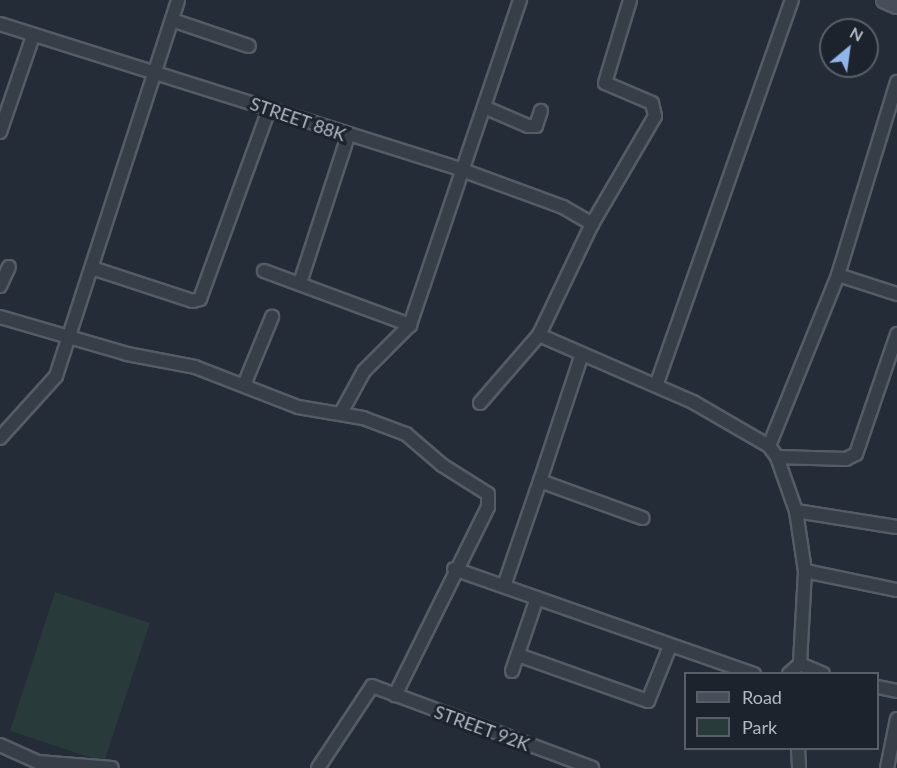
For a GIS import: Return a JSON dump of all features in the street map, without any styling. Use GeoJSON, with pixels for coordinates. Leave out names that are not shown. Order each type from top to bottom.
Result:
{"type":"FeatureCollection","features":[{"type":"Feature","properties":{"kind":"street"},"geometry":{"type":"LineString","coordinates":[[0,438],[56,376],[178,0]]}},
{"type":"Feature","properties":{"kind":"street"},"geometry":{"type":"LineString","coordinates":[[341,413],[364,371],[410,325],[520,0]]}},
{"type":"Feature","properties":{"kind":"street"},"geometry":{"type":"LineString","coordinates":[[480,403],[539,335],[592,225],[656,109],[605,83],[630,0]]}},
{"type":"Feature","properties":{"kind":"street"},"geometry":{"type":"LineString","coordinates":[[657,383],[792,0]]}},
{"type":"Feature","properties":{"kind":"street"},"geometry":{"type":"LineString","coordinates":[[885,0],[897,5]]}},
{"type":"Feature","properties":{"kind":"street"},"geometry":{"type":"LineString","coordinates":[[172,20],[249,46]]}},
{"type":"Feature","properties":{"kind":"street","name":"STREET 88K"},"geometry":{"type":"LineString","coordinates":[[0,24],[33,36],[156,71],[348,136],[462,170],[563,207],[592,225]]}},
{"type":"Feature","properties":{"kind":"street"},"geometry":{"type":"LineString","coordinates":[[0,132],[33,36]]}},
{"type":"Feature","properties":{"kind":"street"},"geometry":{"type":"LineString","coordinates":[[769,446],[838,275],[897,82]]}},
{"type":"Feature","properties":{"kind":"street"},"geometry":{"type":"LineString","coordinates":[[484,107],[528,126],[536,126],[541,111]]}},
{"type":"Feature","properties":{"kind":"street"},"geometry":{"type":"LineString","coordinates":[[92,268],[193,301],[200,299],[269,109]]}},
{"type":"Feature","properties":{"kind":"street"},"geometry":{"type":"LineString","coordinates":[[300,283],[348,136]]}},
{"type":"Feature","properties":{"kind":"street"},"geometry":{"type":"LineString","coordinates":[[0,286],[9,267]]}},
{"type":"Feature","properties":{"kind":"street"},"geometry":{"type":"LineString","coordinates":[[264,271],[410,325]]}},
{"type":"Feature","properties":{"kind":"street"},"geometry":{"type":"LineString","coordinates":[[838,275],[897,294]]}},
{"type":"Feature","properties":{"kind":"street"},"geometry":{"type":"LineString","coordinates":[[0,317],[67,338],[195,367],[298,407],[341,413],[406,434],[450,472],[488,494],[488,507],[454,569],[395,695]]}},
{"type":"Feature","properties":{"kind":"street"},"geometry":{"type":"LineString","coordinates":[[244,385],[272,317]]}},
{"type":"Feature","properties":{"kind":"street"},"geometry":{"type":"LineString","coordinates":[[777,457],[846,459],[856,454],[897,334]]}},
{"type":"Feature","properties":{"kind":"street"},"geometry":{"type":"LineString","coordinates":[[539,335],[657,383],[769,446],[777,457],[796,511],[805,571],[800,664],[791,672]]}},
{"type":"Feature","properties":{"kind":"street"},"geometry":{"type":"LineString","coordinates":[[504,586],[582,354]]}},
{"type":"Feature","properties":{"kind":"street"},"geometry":{"type":"LineString","coordinates":[[540,481],[642,518]]}},
{"type":"Feature","properties":{"kind":"street"},"geometry":{"type":"LineString","coordinates":[[796,511],[897,527]]}},
{"type":"Feature","properties":{"kind":"street"},"geometry":{"type":"LineString","coordinates":[[454,569],[748,672]]}},
{"type":"Feature","properties":{"kind":"street"},"geometry":{"type":"LineString","coordinates":[[805,571],[897,590]]}},
{"type":"Feature","properties":{"kind":"street"},"geometry":{"type":"LineString","coordinates":[[512,671],[537,598]]}},
{"type":"Feature","properties":{"kind":"street"},"geometry":{"type":"LineString","coordinates":[[518,655],[648,701],[670,646]]}},
{"type":"Feature","properties":{"kind":"street"},"geometry":{"type":"LineString","coordinates":[[800,664],[818,672]]}},
{"type":"Feature","properties":{"kind":"street","name":"STREET 92K"},"geometry":{"type":"LineString","coordinates":[[318,768],[372,686],[592,768]]}},
{"type":"Feature","properties":{"kind":"street"},"geometry":{"type":"LineString","coordinates":[[879,687],[897,692]]}},
{"type":"Feature","properties":{"kind":"street"},"geometry":{"type":"LineString","coordinates":[[887,768],[897,719]]}},
{"type":"Feature","properties":{"kind":"street"},"geometry":{"type":"LineString","coordinates":[[0,745],[38,762],[112,768]]}},
{"type":"Feature","properties":{"kind":"street"},"geometry":{"type":"LineString","coordinates":[[798,750],[799,768]]}},
{"type":"Feature","properties":{"kind":"green space"},"geometry":{"type":"Polygon","coordinates":[[[55,592],[150,623],[104,762],[10,731],[55,592]]]}}]}
